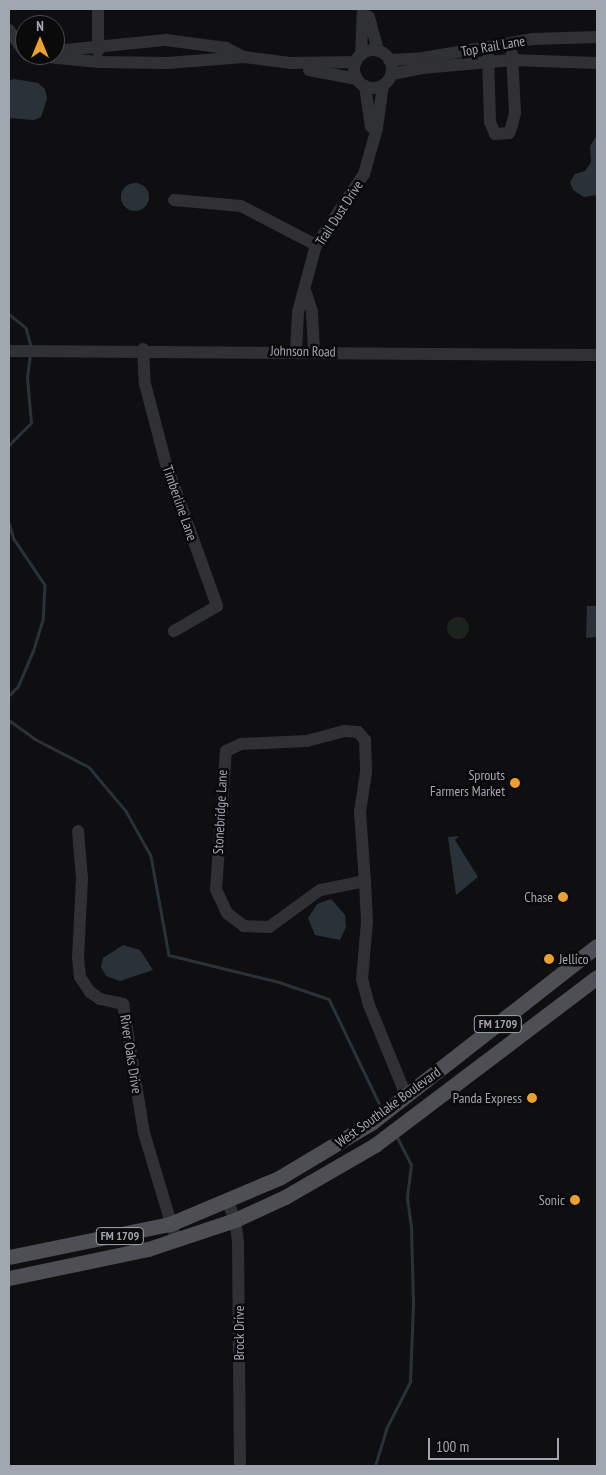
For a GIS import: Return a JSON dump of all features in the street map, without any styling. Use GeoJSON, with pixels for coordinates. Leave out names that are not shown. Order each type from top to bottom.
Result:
{"type":"FeatureCollection","features":[{"type":"Feature","properties":{"kind":"main road","name":"West Southlake Boulevard"},"geometry":{"type":"LineString","coordinates":[[9,1257],[170,1224],[228,1202],[312,1160],[371,1122],[403,1098],[597,946]]}},
{"type":"Feature","properties":{"kind":"main road","name":"West Southlake Boulevard"},"geometry":{"type":"LineString","coordinates":[[9,1278],[97,1261],[176,1240],[235,1220],[285,1197],[375,1145],[594,981]]}},
{"type":"Feature","properties":{"kind":"street"},"geometry":{"type":"LineString","coordinates":[[98,9],[99,62]]}},
{"type":"Feature","properties":{"kind":"street"},"geometry":{"type":"LineString","coordinates":[[65,59],[99,62],[168,63],[244,57],[290,64],[383,86],[392,74],[389,60],[378,51],[365,9]]}},
{"type":"Feature","properties":{"kind":"street"},"geometry":{"type":"LineString","coordinates":[[361,82],[359,58],[365,9]]}},
{"type":"Feature","properties":{"kind":"street","name":"Top Rail Lane"},"geometry":{"type":"LineString","coordinates":[[389,60],[423,58],[511,43],[597,37]]}},
{"type":"Feature","properties":{"kind":"street"},"geometry":{"type":"LineString","coordinates":[[65,49],[98,44],[166,40],[226,48],[244,57]]}},
{"type":"Feature","properties":{"kind":"street"},"geometry":{"type":"LineString","coordinates":[[488,47],[490,122],[495,134],[509,133],[515,113],[511,43]]}},
{"type":"Feature","properties":{"kind":"street"},"geometry":{"type":"LineString","coordinates":[[290,64],[359,58],[378,51]]}},
{"type":"Feature","properties":{"kind":"street","name":"Top Rail Lane"},"geometry":{"type":"LineString","coordinates":[[392,74],[512,60],[597,63]]}},
{"type":"Feature","properties":{"kind":"street","name":"Trail Dust Drive"},"geometry":{"type":"LineString","coordinates":[[361,82],[374,136]]}},
{"type":"Feature","properties":{"kind":"street","name":"Trail Dust Drive"},"geometry":{"type":"LineString","coordinates":[[296,350],[298,312],[316,245],[364,174],[374,136],[383,86]]}},
{"type":"Feature","properties":{"kind":"street"},"geometry":{"type":"LineString","coordinates":[[174,200],[241,206],[316,245]]}},
{"type":"Feature","properties":{"kind":"street"},"geometry":{"type":"LineString","coordinates":[[305,290],[312,312],[314,351]]}},
{"type":"Feature","properties":{"kind":"street","name":"Timberline Lane"},"geometry":{"type":"LineString","coordinates":[[143,349],[145,384],[166,464],[217,606],[174,631]]}},
{"type":"Feature","properties":{"kind":"street","name":"Johnson Road"},"geometry":{"type":"LineString","coordinates":[[14,350],[296,350],[597,355]]}},
{"type":"Feature","properties":{"kind":"street","name":"Stonebridge Lane"},"geometry":{"type":"LineString","coordinates":[[365,881],[320,890],[269,927],[244,926],[227,913],[216,890],[226,751],[241,744],[307,741],[345,731],[362,735],[366,746],[360,812],[365,881],[364,987],[403,1098]]}},
{"type":"Feature","properties":{"kind":"street","name":"River Oaks Drive"},"geometry":{"type":"LineString","coordinates":[[78,831],[82,879],[78,958],[80,977],[90,992],[100,999],[123,1004],[144,1133],[176,1240]]}},
{"type":"Feature","properties":{"kind":"street","name":"Brock Drive"},"geometry":{"type":"LineString","coordinates":[[228,1202],[235,1220],[240,1466]]}},
{"type":"Feature","properties":{"kind":"shaded area"},"geometry":{"type":"Polygon","coordinates":[[[14,79],[38,83],[45,89],[47,99],[41,117],[34,120],[9,118],[9,81],[14,79]]]}},
{"type":"Feature","properties":{"kind":"shaded area"},"geometry":{"type":"Polygon","coordinates":[[[597,135],[597,195],[584,197],[573,190],[570,182],[575,174],[585,171],[591,162],[590,146],[597,135]]]}},
{"type":"Feature","properties":{"kind":"shaded area"},"geometry":{"type":"Polygon","coordinates":[[[135,183],[145,187],[149,197],[145,207],[135,211],[125,207],[121,197],[125,187],[135,183]]]}},
{"type":"Feature","properties":{"kind":"shaded area"},"geometry":{"type":"Polygon","coordinates":[[[587,606],[597,606],[597,637],[586,638],[587,606]]]}},
{"type":"Feature","properties":{"kind":"shaded area"},"geometry":{"type":"Polygon","coordinates":[[[454,617],[462,617],[469,624],[469,632],[462,639],[454,639],[447,632],[447,624],[454,617]]]}},
{"type":"Feature","properties":{"kind":"shaded area"},"geometry":{"type":"Polygon","coordinates":[[[459,836],[455,840],[478,877],[456,895],[448,837],[459,836]]]}},
{"type":"Feature","properties":{"kind":"shaded area"},"geometry":{"type":"Polygon","coordinates":[[[331,899],[345,915],[346,927],[340,940],[315,935],[308,918],[317,904],[331,899]]]}},
{"type":"Feature","properties":{"kind":"shaded area"},"geometry":{"type":"Polygon","coordinates":[[[123,945],[140,950],[153,970],[120,981],[106,976],[101,967],[103,958],[123,945]]]}},
{"type":"Feature","properties":{"kind":"waterway"},"geometry":{"type":"LineString","coordinates":[[9,314],[26,328],[31,346]]}},
{"type":"Feature","properties":{"kind":"waterway"},"geometry":{"type":"LineString","coordinates":[[9,445],[31,423],[27,378],[30,354]]}},
{"type":"Feature","properties":{"kind":"waterway"},"geometry":{"type":"LineString","coordinates":[[9,523],[14,539],[45,585],[43,620],[33,652],[18,687],[9,696]]}},
{"type":"Feature","properties":{"kind":"waterway"},"geometry":{"type":"LineString","coordinates":[[9,720],[35,739],[89,767],[126,811],[151,856],[169,955],[279,982],[329,999],[382,1109]]}},
{"type":"Feature","properties":{"kind":"waterway"},"geometry":{"type":"LineString","coordinates":[[375,1466],[386,1429],[410,1382],[413,1304],[411,1227],[407,1197],[411,1165],[396,1136]]}},
{"type":"Feature","properties":{"kind":"place","name":"Sprouts Farmers Market"},"geometry":{"type":"Point","coordinates":[515,783]}},
{"type":"Feature","properties":{"kind":"place","name":"Chase"},"geometry":{"type":"Point","coordinates":[563,897]}},
{"type":"Feature","properties":{"kind":"place","name":"Jellico"},"geometry":{"type":"Point","coordinates":[549,959]}},
{"type":"Feature","properties":{"kind":"place","name":"Panda Express"},"geometry":{"type":"Point","coordinates":[532,1098]}},
{"type":"Feature","properties":{"kind":"place","name":"Sonic"},"geometry":{"type":"Point","coordinates":[575,1200]}}]}
